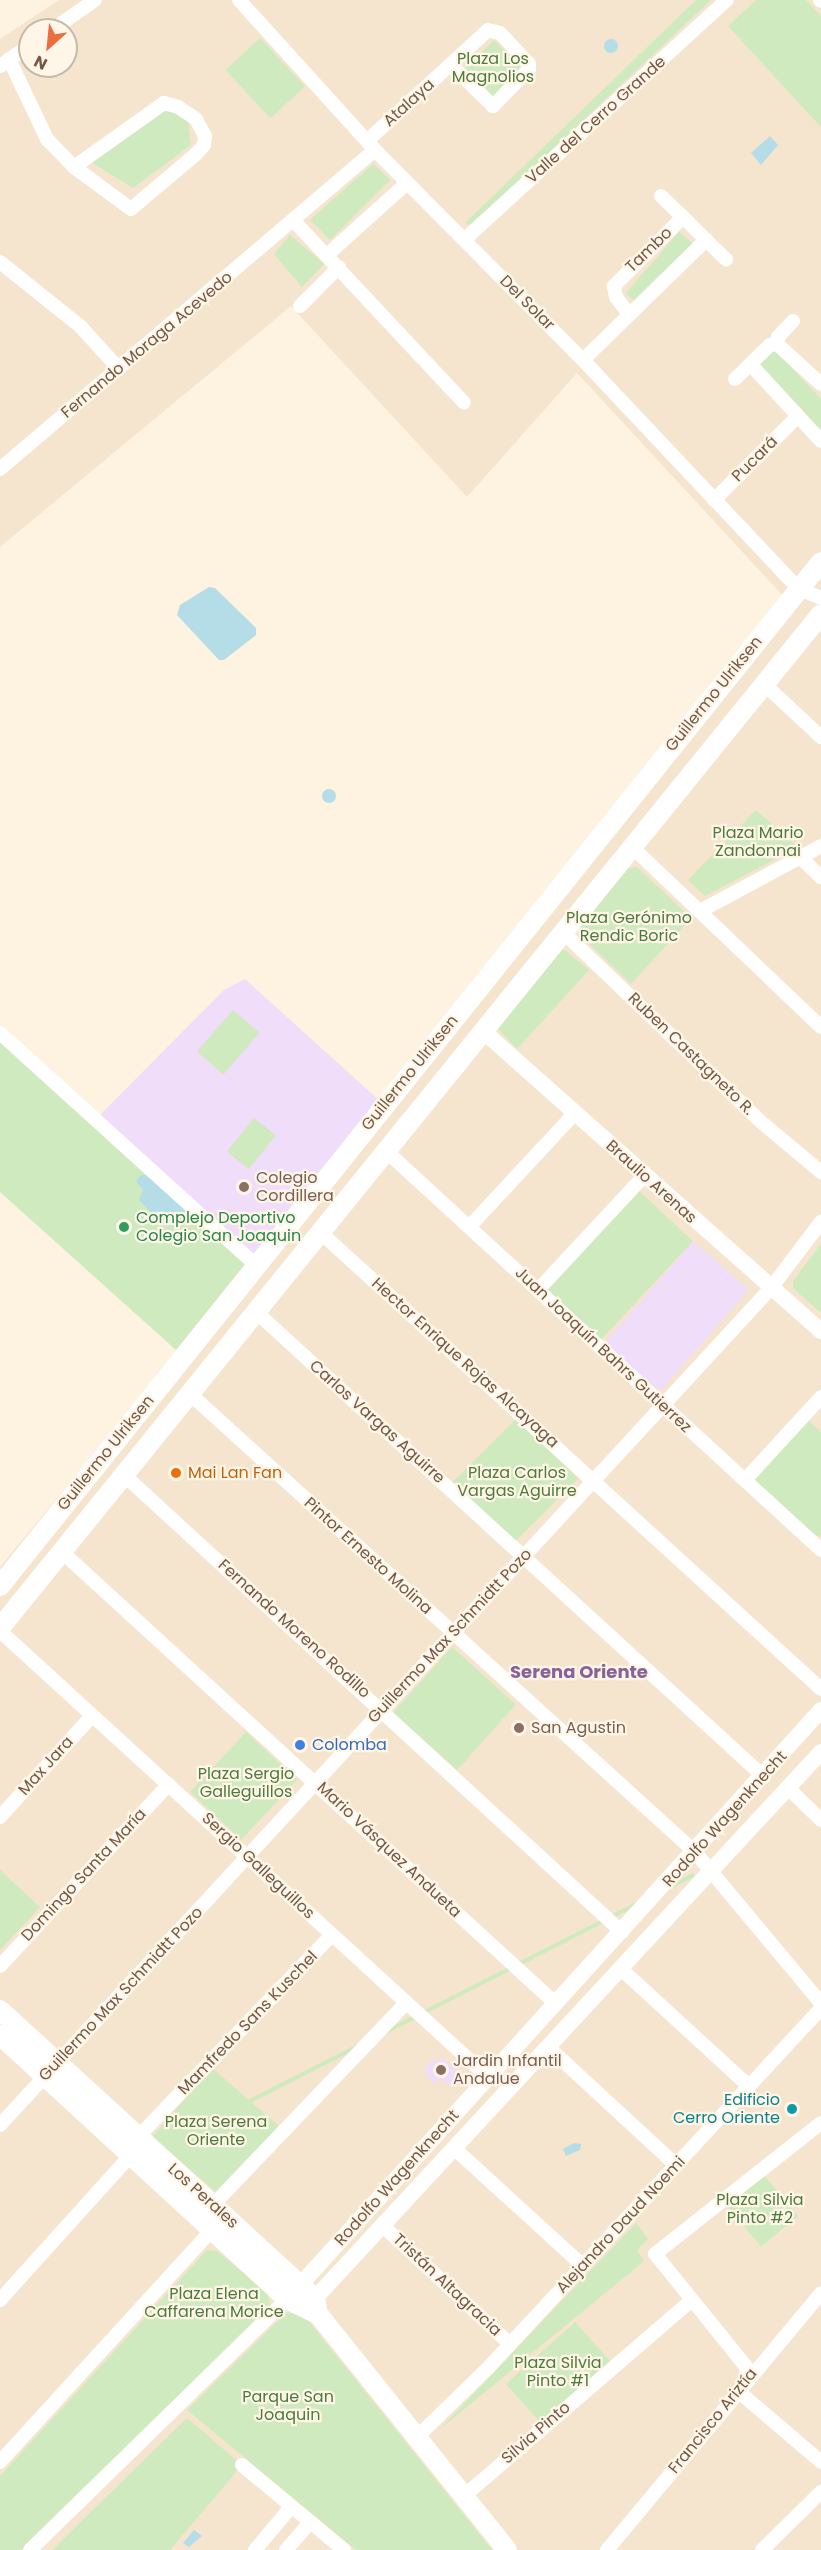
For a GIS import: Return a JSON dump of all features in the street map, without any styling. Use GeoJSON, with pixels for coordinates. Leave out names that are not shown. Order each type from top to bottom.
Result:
{"type":"FeatureCollection","features":[{"type":"Feature","properties":{"kind":"main road","name":"Guillermo Ulriksen"},"geometry":{"type":"LineString","coordinates":[[0,1586],[821,562]]}},
{"type":"Feature","properties":{"kind":"main road","name":"Guillermo Ulriksen"},"geometry":{"type":"LineString","coordinates":[[0,1629],[385,1150],[821,614]]}},
{"type":"Feature","properties":{"kind":"main road","name":"Los Perales"},"geometry":{"type":"LineString","coordinates":[[0,2010],[51,2070],[130,2155],[212,2230],[312,2307],[507,2550]]}},
{"type":"Feature","properties":{"kind":"main road","name":"Los Perales"},"geometry":{"type":"LineString","coordinates":[[0,2036],[51,2070],[138,2136],[213,2205],[294,2292]]}},
{"type":"Feature","properties":{"kind":"street"},"geometry":{"type":"LineString","coordinates":[[69,18],[95,0]]}},
{"type":"Feature","properties":{"kind":"street","name":"Del Solar"},"geometry":{"type":"LineString","coordinates":[[239,0],[371,146],[583,360],[799,589],[821,598]]}},
{"type":"Feature","properties":{"kind":"street","name":"Valle del Cerro Grande"},"geometry":{"type":"LineString","coordinates":[[464,240],[728,0]]}},
{"type":"Feature","properties":{"kind":"street","name":"Atalaya"},"geometry":{"type":"LineString","coordinates":[[371,146],[451,64],[488,30],[494,29],[529,64],[529,69],[493,106],[451,64]]}},
{"type":"Feature","properties":{"kind":"street"},"geometry":{"type":"LineString","coordinates":[[18,53],[5,62],[47,139],[74,166],[131,209],[196,154],[204,145],[205,136],[196,119],[178,107],[164,103],[74,166]]}},
{"type":"Feature","properties":{"kind":"street","name":"Fernando Moraga Acevedo"},"geometry":{"type":"LineString","coordinates":[[0,469],[293,220],[371,146]]}},
{"type":"Feature","properties":{"kind":"street"},"geometry":{"type":"LineString","coordinates":[[327,255],[407,183]]}},
{"type":"Feature","properties":{"kind":"street","name":"Tambo"},"geometry":{"type":"LineString","coordinates":[[661,196],[726,259]]}},
{"type":"Feature","properties":{"kind":"street","name":"Tambo"},"geometry":{"type":"LineString","coordinates":[[629,314],[616,297],[614,286],[683,217]]}},
{"type":"Feature","properties":{"kind":"street"},"geometry":{"type":"LineString","coordinates":[[293,220],[464,403]]}},
{"type":"Feature","properties":{"kind":"street","name":"Tambo"},"geometry":{"type":"LineString","coordinates":[[583,360],[706,240]]}},
{"type":"Feature","properties":{"kind":"street"},"geometry":{"type":"LineString","coordinates":[[0,262],[81,327],[119,369]]}},
{"type":"Feature","properties":{"kind":"street"},"geometry":{"type":"LineString","coordinates":[[300,306],[339,267]]}},
{"type":"Feature","properties":{"kind":"street"},"geometry":{"type":"LineString","coordinates":[[777,344],[778,337],[793,321]]}},
{"type":"Feature","properties":{"kind":"street"},"geometry":{"type":"LineString","coordinates":[[735,379],[752,365],[770,345],[777,344]]}},
{"type":"Feature","properties":{"kind":"street"},"geometry":{"type":"LineString","coordinates":[[777,344],[821,384]]}},
{"type":"Feature","properties":{"kind":"street"},"geometry":{"type":"LineString","coordinates":[[752,365],[821,441]]}},
{"type":"Feature","properties":{"kind":"street","name":"Pucará"},"geometry":{"type":"LineString","coordinates":[[714,500],[797,417]]}},
{"type":"Feature","properties":{"kind":"street"},"geometry":{"type":"LineString","coordinates":[[764,684],[821,737]]}},
{"type":"Feature","properties":{"kind":"street"},"geometry":{"type":"LineString","coordinates":[[700,911],[821,846]]}},
{"type":"Feature","properties":{"kind":"street"},"geometry":{"type":"LineString","coordinates":[[632,847],[821,1027]]}},
{"type":"Feature","properties":{"kind":"street"},"geometry":{"type":"LineString","coordinates":[[800,857],[821,877]]}},
{"type":"Feature","properties":{"kind":"street","name":"Ruben Castagneto R."},"geometry":{"type":"LineString","coordinates":[[563,932],[760,1121],[821,1172]]}},
{"type":"Feature","properties":{"kind":"street","name":"Braulio Arenas"},"geometry":{"type":"LineString","coordinates":[[483,1031],[821,1331]]}},
{"type":"Feature","properties":{"kind":"street"},"geometry":{"type":"LineString","coordinates":[[0,1033],[256,1265]]}},
{"type":"Feature","properties":{"kind":"street"},"geometry":{"type":"LineString","coordinates":[[470,1226],[574,1114]]}},
{"type":"Feature","properties":{"kind":"street","name":"Juan Joaquín Bahrs Gutierrez"},"geometry":{"type":"LineString","coordinates":[[385,1150],[470,1226],[660,1404],[819,1546]]}},
{"type":"Feature","properties":{"kind":"street"},"geometry":{"type":"LineString","coordinates":[[538,1290],[644,1176]]}},
{"type":"Feature","properties":{"kind":"street","name":"Guillermo Max Schmidtt Pozo"},"geometry":{"type":"LineString","coordinates":[[0,2125],[249,1858],[660,1404],[771,1288],[821,1222]]}},
{"type":"Feature","properties":{"kind":"street","name":"Hector Enrique Rojas Alcayaga"},"geometry":{"type":"LineString","coordinates":[[320,1232],[821,1689]]}},
{"type":"Feature","properties":{"kind":"street","name":"Carlos Vargas Aguirre"},"geometry":{"type":"LineString","coordinates":[[255,1311],[764,1777]]}},
{"type":"Feature","properties":{"kind":"street","name":"Pintor Ernesto Molina"},"geometry":{"type":"LineString","coordinates":[[189,1393],[695,1852],[821,2003]]}},
{"type":"Feature","properties":{"kind":"street"},"geometry":{"type":"LineString","coordinates":[[745,1480],[821,1397]]}},
{"type":"Feature","properties":{"kind":"street","name":"Fernando Moreno Rodillo"},"geometry":{"type":"LineString","coordinates":[[124,1475],[383,1710],[622,1932]]}},
{"type":"Feature","properties":{"kind":"street","name":"Mario Vásquez Andueta"},"geometry":{"type":"LineString","coordinates":[[61,1551],[556,2004]]}},
{"type":"Feature","properties":{"kind":"street","name":"Sergio Galleguillos"},"geometry":{"type":"LineString","coordinates":[[0,1629],[92,1716],[488,2077]]}},
{"type":"Feature","properties":{"kind":"street","name":"Rodolfo Wagenknecht"},"geometry":{"type":"LineString","coordinates":[[30,2550],[294,2292],[764,1777],[821,1710]]}},
{"type":"Feature","properties":{"kind":"street","name":"Max Jara"},"geometry":{"type":"LineString","coordinates":[[0,1817],[92,1716]]}},
{"type":"Feature","properties":{"kind":"street","name":"Rodolfo Wagenknecht"},"geometry":{"type":"LineString","coordinates":[[312,2307],[383,2226],[821,1752]]}},
{"type":"Feature","properties":{"kind":"street","name":"Domingo Santa María"},"geometry":{"type":"LineString","coordinates":[[0,1966],[169,1784]]}},
{"type":"Feature","properties":{"kind":"street"},"geometry":{"type":"LineString","coordinates":[[788,1788],[821,1820]]}},
{"type":"Feature","properties":{"kind":"street","name":"Mamfredo Sans Kuschel"},"geometry":{"type":"LineString","coordinates":[[138,2136],[332,1935]]}},
{"type":"Feature","properties":{"kind":"street"},"geometry":{"type":"LineString","coordinates":[[620,1968],[749,2086]]}},
{"type":"Feature","properties":{"kind":"street"},"geometry":{"type":"LineString","coordinates":[[213,2205],[406,2002]]}},
{"type":"Feature","properties":{"kind":"street","name":"Alejandro Daud Noemi"},"geometry":{"type":"LineString","coordinates":[[417,2437],[510,2344],[821,2008]]}},
{"type":"Feature","properties":{"kind":"street"},"geometry":{"type":"LineString","coordinates":[[548,2047],[676,2165]]}},
{"type":"Feature","properties":{"kind":"street"},"geometry":{"type":"LineString","coordinates":[[752,2374],[656,2254],[821,2123]]}},
{"type":"Feature","properties":{"kind":"street"},"geometry":{"type":"LineString","coordinates":[[455,2149],[583,2266]]}},
{"type":"Feature","properties":{"kind":"street"},"geometry":{"type":"LineString","coordinates":[[0,2300],[130,2155]]}},
{"type":"Feature","properties":{"kind":"street","name":"Tristán Altagracia"},"geometry":{"type":"LineString","coordinates":[[383,2226],[510,2344]]}},
{"type":"Feature","properties":{"kind":"street"},"geometry":{"type":"LineString","coordinates":[[0,2462],[212,2230]]}},
{"type":"Feature","properties":{"kind":"street","name":"Francisco Ariztía"},"geometry":{"type":"LineString","coordinates":[[607,2550],[821,2293]]}},
{"type":"Feature","properties":{"kind":"street","name":"Silvia Pinto"},"geometry":{"type":"LineString","coordinates":[[464,2496],[692,2301]]}},
{"type":"Feature","properties":{"kind":"street"},"geometry":{"type":"LineString","coordinates":[[738,2391],[821,2462]]}},
{"type":"Feature","properties":{"kind":"street"},"geometry":{"type":"LineString","coordinates":[[242,2465],[344,2550]]}},
{"type":"Feature","properties":{"kind":"street"},"geometry":{"type":"LineString","coordinates":[[762,2550],[821,2492]]}},
{"type":"Feature","properties":{"kind":"street"},"geometry":{"type":"LineString","coordinates":[[255,2550],[291,2507]]}},
{"type":"Feature","properties":{"kind":"street"},"geometry":{"type":"LineString","coordinates":[[286,2550],[309,2522]]}},
{"type":"Feature","properties":{"kind":"shaded area"},"geometry":{"type":"Polygon","coordinates":[[[59,0],[821,0],[821,2550],[0,2550],[0,1567],[255,1258],[786,599],[577,373],[467,497],[291,306],[0,547],[0,39],[18,27],[18,78],[78,78],[78,18],[32,18],[59,0]]]}},
{"type":"Feature","properties":{"kind":"shaded area","name":"Colegio Cordillera"},"geometry":{"type":"Polygon","coordinates":[[[245,979],[381,1102],[255,1258],[98,1117],[224,990],[245,979]]]}},
{"type":"Feature","properties":{"kind":"shaded area"},"geometry":{"type":"Polygon","coordinates":[[[693,1241],[749,1290],[660,1391],[604,1343],[693,1241]]]}},
{"type":"Feature","properties":{"kind":"shaded area","name":"Jardin Infantil Andalue"},"geometry":{"type":"Polygon","coordinates":[[[442,2057],[461,2075],[450,2086],[439,2079],[435,2084],[424,2073],[432,2058],[436,2062],[442,2057]]]}},
{"type":"Feature","properties":{"kind":"green space"},"geometry":{"type":"Polygon","coordinates":[[[696,0],[711,0],[472,225],[465,223],[696,0]]]}},
{"type":"Feature","properties":{"kind":"green space"},"geometry":{"type":"Polygon","coordinates":[[[756,0],[806,0],[821,16],[821,127],[728,26],[756,0]]]}},
{"type":"Feature","properties":{"kind":"green space"},"geometry":{"type":"Polygon","coordinates":[[[260,38],[305,86],[271,118],[226,70],[260,38]]]}},
{"type":"Feature","properties":{"kind":"green space","name":"Plaza Los Magnolios"},"geometry":{"type":"Polygon","coordinates":[[[494,40],[522,69],[492,98],[464,69],[494,40]]]}},
{"type":"Feature","properties":{"kind":"green space"},"geometry":{"type":"Polygon","coordinates":[[[167,109],[188,120],[191,145],[133,188],[91,162],[167,109]]]}},
{"type":"Feature","properties":{"kind":"green space"},"geometry":{"type":"Polygon","coordinates":[[[373,164],[390,180],[330,240],[310,220],[373,164]]]}},
{"type":"Feature","properties":{"kind":"green space"},"geometry":{"type":"Polygon","coordinates":[[[679,232],[694,245],[641,306],[626,293],[679,232]]]}},
{"type":"Feature","properties":{"kind":"green space"},"geometry":{"type":"Polygon","coordinates":[[[290,235],[324,264],[302,287],[274,254],[290,235]]]}},
{"type":"Feature","properties":{"kind":"green space"},"geometry":{"type":"Polygon","coordinates":[[[772,347],[821,399],[821,430],[756,360],[772,347]]]}},
{"type":"Feature","properties":{"kind":"green space","name":"Plaza Mario Zandonnai"},"geometry":{"type":"Polygon","coordinates":[[[756,810],[798,847],[705,896],[688,880],[756,810]]]}},
{"type":"Feature","properties":{"kind":"green space","name":"Plaza Gerónimo Rendic Boric"},"geometry":{"type":"Polygon","coordinates":[[[637,867],[691,918],[631,984],[583,938],[579,927],[626,869],[637,867]]]}},
{"type":"Feature","properties":{"kind":"green space"},"geometry":{"type":"Polygon","coordinates":[[[558,950],[565,950],[589,970],[517,1049],[498,1029],[499,1020],[558,950]]]}},
{"type":"Feature","properties":{"kind":"green space"},"geometry":{"type":"Polygon","coordinates":[[[233,1010],[259,1033],[223,1074],[197,1052],[233,1010]]]}},
{"type":"Feature","properties":{"kind":"green space","name":"Complejo Deportivo Colegio San Joaquin"},"geometry":{"type":"Polygon","coordinates":[[[0,1040],[247,1262],[176,1350],[0,1192],[0,1040]]]}},
{"type":"Feature","properties":{"kind":"green space"},"geometry":{"type":"Polygon","coordinates":[[[254,1118],[276,1136],[249,1169],[227,1151],[254,1118]]]}},
{"type":"Feature","properties":{"kind":"green space"},"geometry":{"type":"Polygon","coordinates":[[[638,1190],[693,1241],[601,1340],[546,1289],[638,1190]]]}},
{"type":"Feature","properties":{"kind":"green space"},"geometry":{"type":"Polygon","coordinates":[[[821,1244],[820,1312],[793,1288],[793,1281],[821,1244]]]}},
{"type":"Feature","properties":{"kind":"green space","name":"Plaza Carlos Vargas Aguirre"},"geometry":{"type":"Polygon","coordinates":[[[517,1418],[578,1479],[513,1544],[452,1483],[517,1418]]]}},
{"type":"Feature","properties":{"kind":"green space"},"geometry":{"type":"Polygon","coordinates":[[[808,1420],[821,1432],[821,1535],[816,1536],[754,1480],[754,1473],[808,1420]]]}},
{"type":"Feature","properties":{"kind":"green space"},"geometry":{"type":"Polygon","coordinates":[[[452,1647],[516,1705],[457,1770],[393,1712],[452,1647]]]}},
{"type":"Feature","properties":{"kind":"green space","name":"Plaza Sergio Galleguillos"},"geometry":{"type":"Polygon","coordinates":[[[246,1732],[297,1780],[241,1840],[190,1792],[246,1732]]]}},
{"type":"Feature","properties":{"kind":"green space"},"geometry":{"type":"Polygon","coordinates":[[[0,1870],[40,1907],[0,1950],[0,1870]]]}},
{"type":"Feature","properties":{"kind":"green space"},"geometry":{"type":"Polygon","coordinates":[[[693,1873],[695,1877],[199,2129],[198,2125],[693,1873]]]}},
{"type":"Feature","properties":{"kind":"green space","name":"Plaza Serena Oriente"},"geometry":{"type":"Polygon","coordinates":[[[212,2068],[281,2128],[222,2197],[152,2137],[212,2068]]]}},
{"type":"Feature","properties":{"kind":"green space","name":"Plaza Silvia Pinto #2"},"geometry":{"type":"Polygon","coordinates":[[[762,2173],[798,2216],[761,2247],[725,2204],[762,2173]]]}},
{"type":"Feature","properties":{"kind":"green space"},"geometry":{"type":"Polygon","coordinates":[[[636,2223],[648,2239],[637,2250],[644,2261],[439,2430],[636,2223]]]}},
{"type":"Feature","properties":{"kind":"green space","name":"Plaza Elena Caffarena Morice"},"geometry":{"type":"Polygon","coordinates":[[[207,2250],[217,2251],[267,2293],[270,2305],[22,2550],[0,2550],[0,2476],[207,2250]]]}},
{"type":"Feature","properties":{"kind":"green space","name":"Parque San Joaquin"},"geometry":{"type":"Polygon","coordinates":[[[287,2312],[306,2318],[492,2550],[356,2550],[187,2410],[287,2312]]]}},
{"type":"Feature","properties":{"kind":"green space","name":"Plaza Silvia Pinto #1"},"geometry":{"type":"Polygon","coordinates":[[[575,2322],[611,2362],[542,2424],[506,2384],[575,2322]]]}},
{"type":"Feature","properties":{"kind":"green space"},"geometry":{"type":"Polygon","coordinates":[[[187,2418],[242,2465],[170,2550],[52,2550],[187,2418]]]}},
{"type":"Feature","properties":{"kind":"water"},"geometry":{"type":"Polygon","coordinates":[[[611,39],[616,41],[618,46],[616,51],[611,53],[606,51],[604,46],[606,41],[611,39]]]}},
{"type":"Feature","properties":{"kind":"water"},"geometry":{"type":"Polygon","coordinates":[[[770,136],[778,145],[761,165],[751,153],[770,136]]]}},
{"type":"Feature","properties":{"kind":"water"},"geometry":{"type":"Polygon","coordinates":[[[209,587],[215,588],[256,628],[256,635],[224,660],[219,660],[177,615],[180,605],[209,587]]]}},
{"type":"Feature","properties":{"kind":"water"},"geometry":{"type":"Polygon","coordinates":[[[329,789],[334,791],[336,796],[334,801],[329,803],[324,801],[322,796],[324,791],[329,789]]]}},
{"type":"Feature","properties":{"kind":"water"},"geometry":{"type":"Polygon","coordinates":[[[141,1175],[147,1175],[186,1208],[186,1217],[175,1227],[163,1225],[139,1200],[143,1190],[136,1181],[141,1175]]]}},
{"type":"Feature","properties":{"kind":"water"},"geometry":{"type":"Polygon","coordinates":[[[574,2143],[581,2144],[580,2150],[566,2156],[563,2149],[574,2143]]]}},
{"type":"Feature","properties":{"kind":"water"},"geometry":{"type":"Polygon","coordinates":[[[194,2530],[202,2536],[189,2547],[183,2543],[194,2530]]]}},
{"type":"Feature","properties":{"kind":"place","name":"Colegio Cordillera"},"geometry":{"type":"Point","coordinates":[244,1187]}},
{"type":"Feature","properties":{"kind":"place","name":"Complejo Deportivo Colegio San Joaquin"},"geometry":{"type":"Point","coordinates":[124,1227]}},
{"type":"Feature","properties":{"kind":"place","name":"Mai Lan Fan"},"geometry":{"type":"Point","coordinates":[176,1473]}},
{"type":"Feature","properties":{"kind":"place","name":"San Agustin"},"geometry":{"type":"Point","coordinates":[519,1728]}},
{"type":"Feature","properties":{"kind":"place","name":"Colomba"},"geometry":{"type":"Point","coordinates":[300,1745]}},
{"type":"Feature","properties":{"kind":"place","name":"Jardin Infantil Andalue"},"geometry":{"type":"Point","coordinates":[441,2070]}},
{"type":"Feature","properties":{"kind":"place","name":"Edificio Cerro Oriente"},"geometry":{"type":"Point","coordinates":[792,2109]}},
{"type":"Feature","properties":{"kind":"district","name":"Serena Oriente"},"geometry":{"type":"Point","coordinates":[579,1672]}}]}
